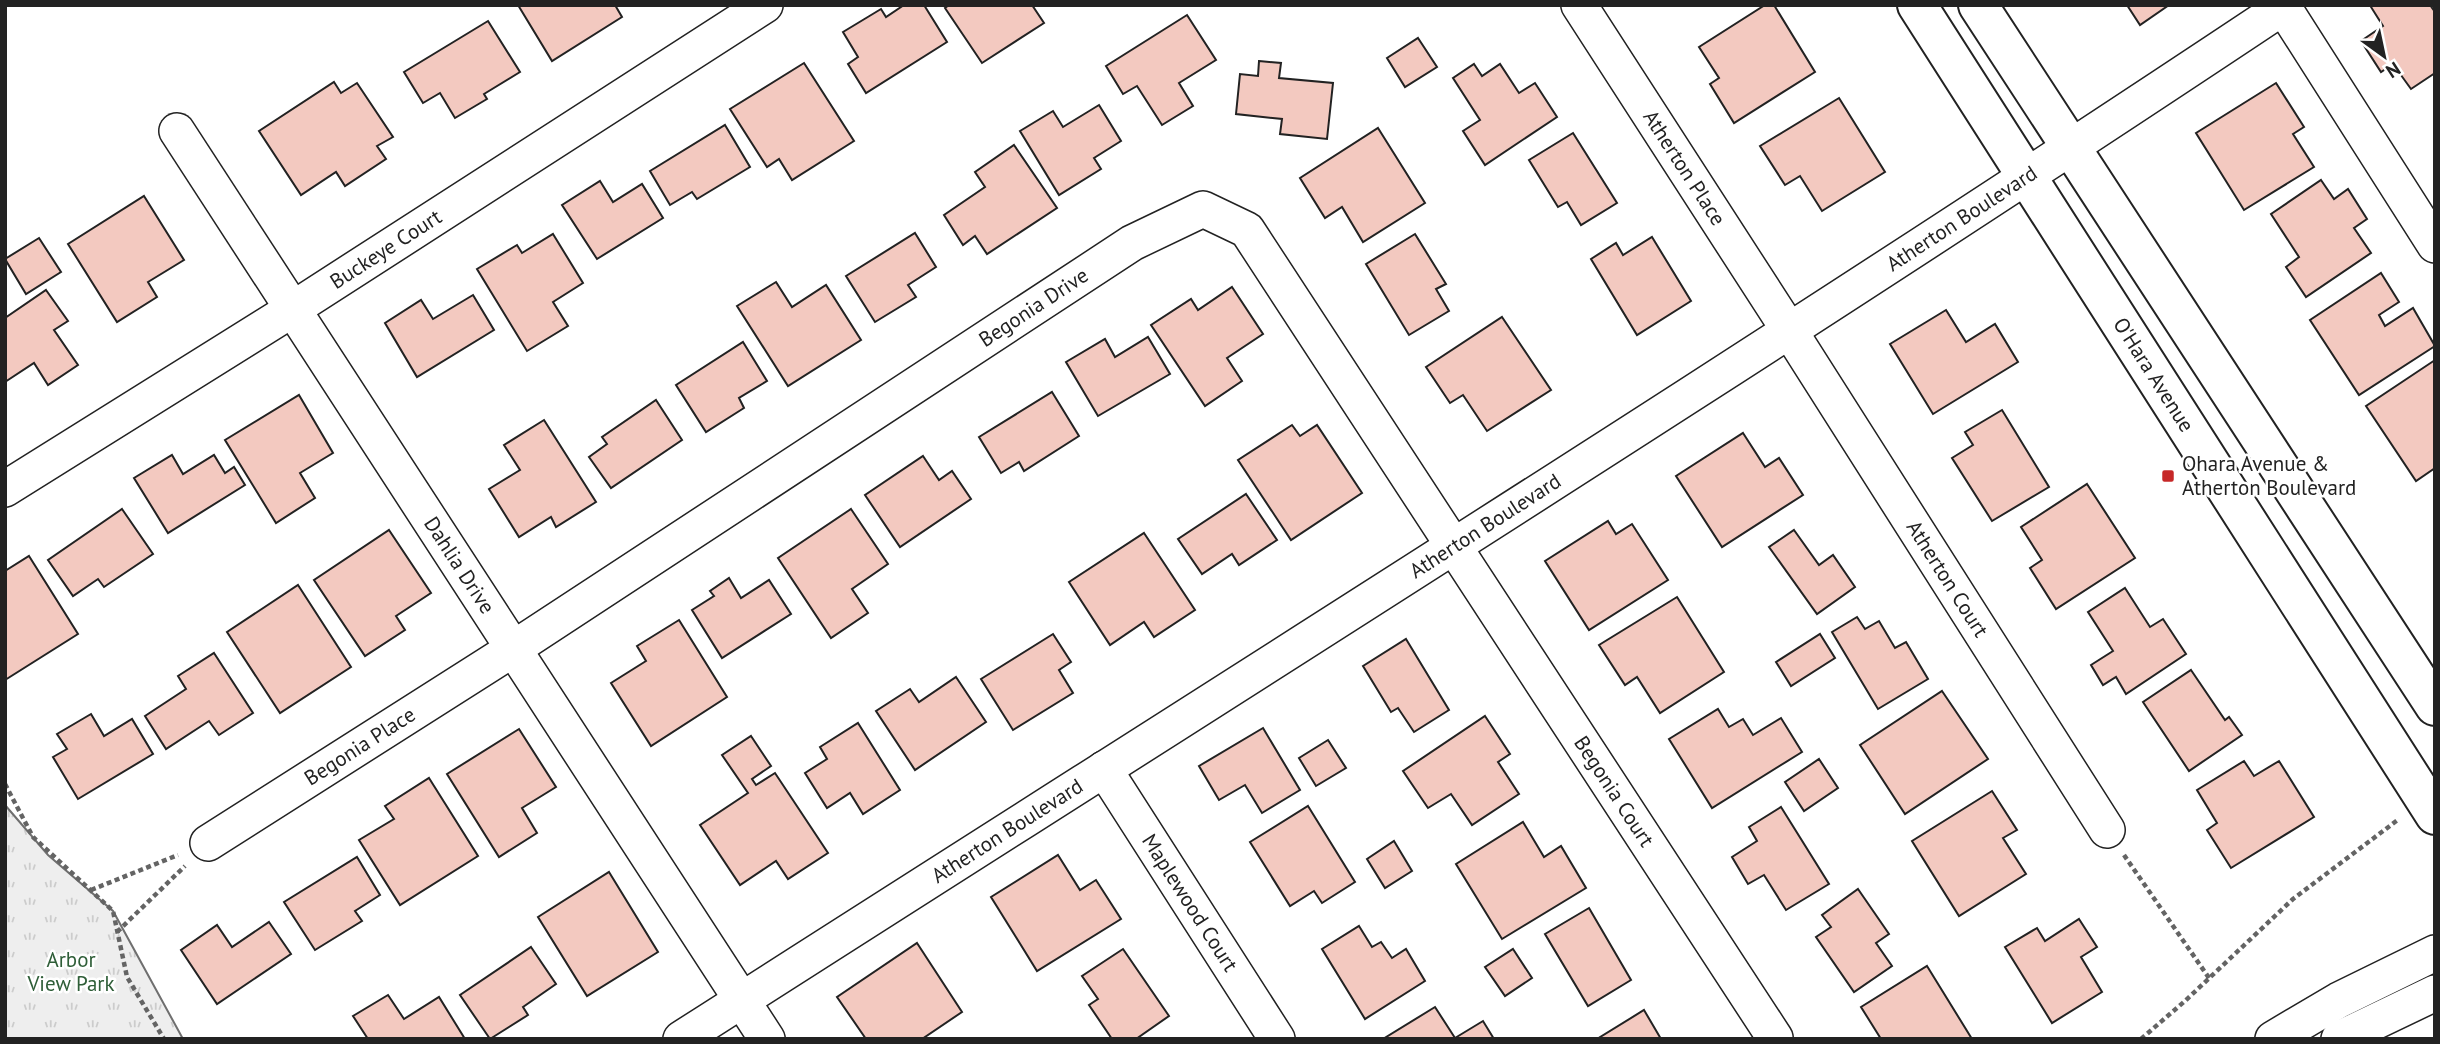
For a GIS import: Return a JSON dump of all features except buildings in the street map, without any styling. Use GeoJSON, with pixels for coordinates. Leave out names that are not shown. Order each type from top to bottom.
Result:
{"type":"FeatureCollection","features":[{"type":"Feature","properties":{"kind":"main road","name":"O'Hara Avenue"},"geometry":{"type":"LineString","coordinates":[[1917,5],[2431,808]]}},
{"type":"Feature","properties":{"kind":"main road"},"geometry":{"type":"LineString","coordinates":[[1978,5],[2435,706]]}},
{"type":"Feature","properties":{"kind":"street","name":"Buckeye Court"},"geometry":{"type":"LineString","coordinates":[[5,489],[293,309],[765,5]]}},
{"type":"Feature","properties":{"kind":"street","name":"Atherton Place"},"geometry":{"type":"LineString","coordinates":[[1579,5],[1789,330]]}},
{"type":"Feature","properties":{"kind":"street","name":"Atherton Boulevard"},"geometry":{"type":"LineString","coordinates":[[681,1039],[1789,330],[2283,6]]}},
{"type":"Feature","properties":{"kind":"street"},"geometry":{"type":"LineString","coordinates":[[2283,6],[2435,245]]}},
{"type":"Feature","properties":{"kind":"street","name":"Dahlia Drive"},"geometry":{"type":"LineString","coordinates":[[177,131],[767,1039]]}},
{"type":"Feature","properties":{"kind":"street","name":"Begonia Drive"},"geometry":{"type":"LineString","coordinates":[[513,649],[1132,243],[1203,209],[1247,230],[1452,545]]}},
{"type":"Feature","properties":{"kind":"street","name":"Atherton Court"},"geometry":{"type":"LineString","coordinates":[[1789,330],[2106,830]]}},
{"type":"Feature","properties":{"kind":"street","name":"Begonia Court"},"geometry":{"type":"LineString","coordinates":[[1452,545],[1775,1038]]}},
{"type":"Feature","properties":{"kind":"street","name":"Begonia Place"},"geometry":{"type":"LineString","coordinates":[[208,843],[513,649]]}},
{"type":"Feature","properties":{"kind":"street","name":"Maplewood Court"},"geometry":{"type":"LineString","coordinates":[[1104,769],[1277,1039]]}},
{"type":"Feature","properties":{"kind":"street"},"geometry":{"type":"LineString","coordinates":[[2273,1039],[2339,1000],[2435,953]]}},
{"type":"Feature","properties":{"kind":"street"},"geometry":{"type":"LineString","coordinates":[[2339,1039],[2435,993]]}},
{"type":"Feature","properties":{"kind":"path"},"geometry":{"type":"LineString","coordinates":[[5,784],[33,837],[113,911],[127,976],[164,1039]]}},
{"type":"Feature","properties":{"kind":"path"},"geometry":{"type":"LineString","coordinates":[[2141,1039],[2293,900],[2388,826],[2431,808]]}},
{"type":"Feature","properties":{"kind":"path"},"geometry":{"type":"LineString","coordinates":[[2106,830],[2209,978]]}},
{"type":"Feature","properties":{"kind":"path"},"geometry":{"type":"LineString","coordinates":[[91,890],[208,843]]}},
{"type":"Feature","properties":{"kind":"path"},"geometry":{"type":"LineString","coordinates":[[117,932],[208,843]]}},
{"type":"Feature","properties":{"kind":"green space","name":"Arbor View Park"},"geometry":{"type":"Polygon","coordinates":[[[5,805],[48,855],[113,911],[183,1039],[5,1039],[5,805]]]}},
{"type":"Feature","properties":{"kind":"place","name":"Ohara Avenue & Atherton Boulevard"},"geometry":{"type":"Point","coordinates":[2168,476]}}]}
